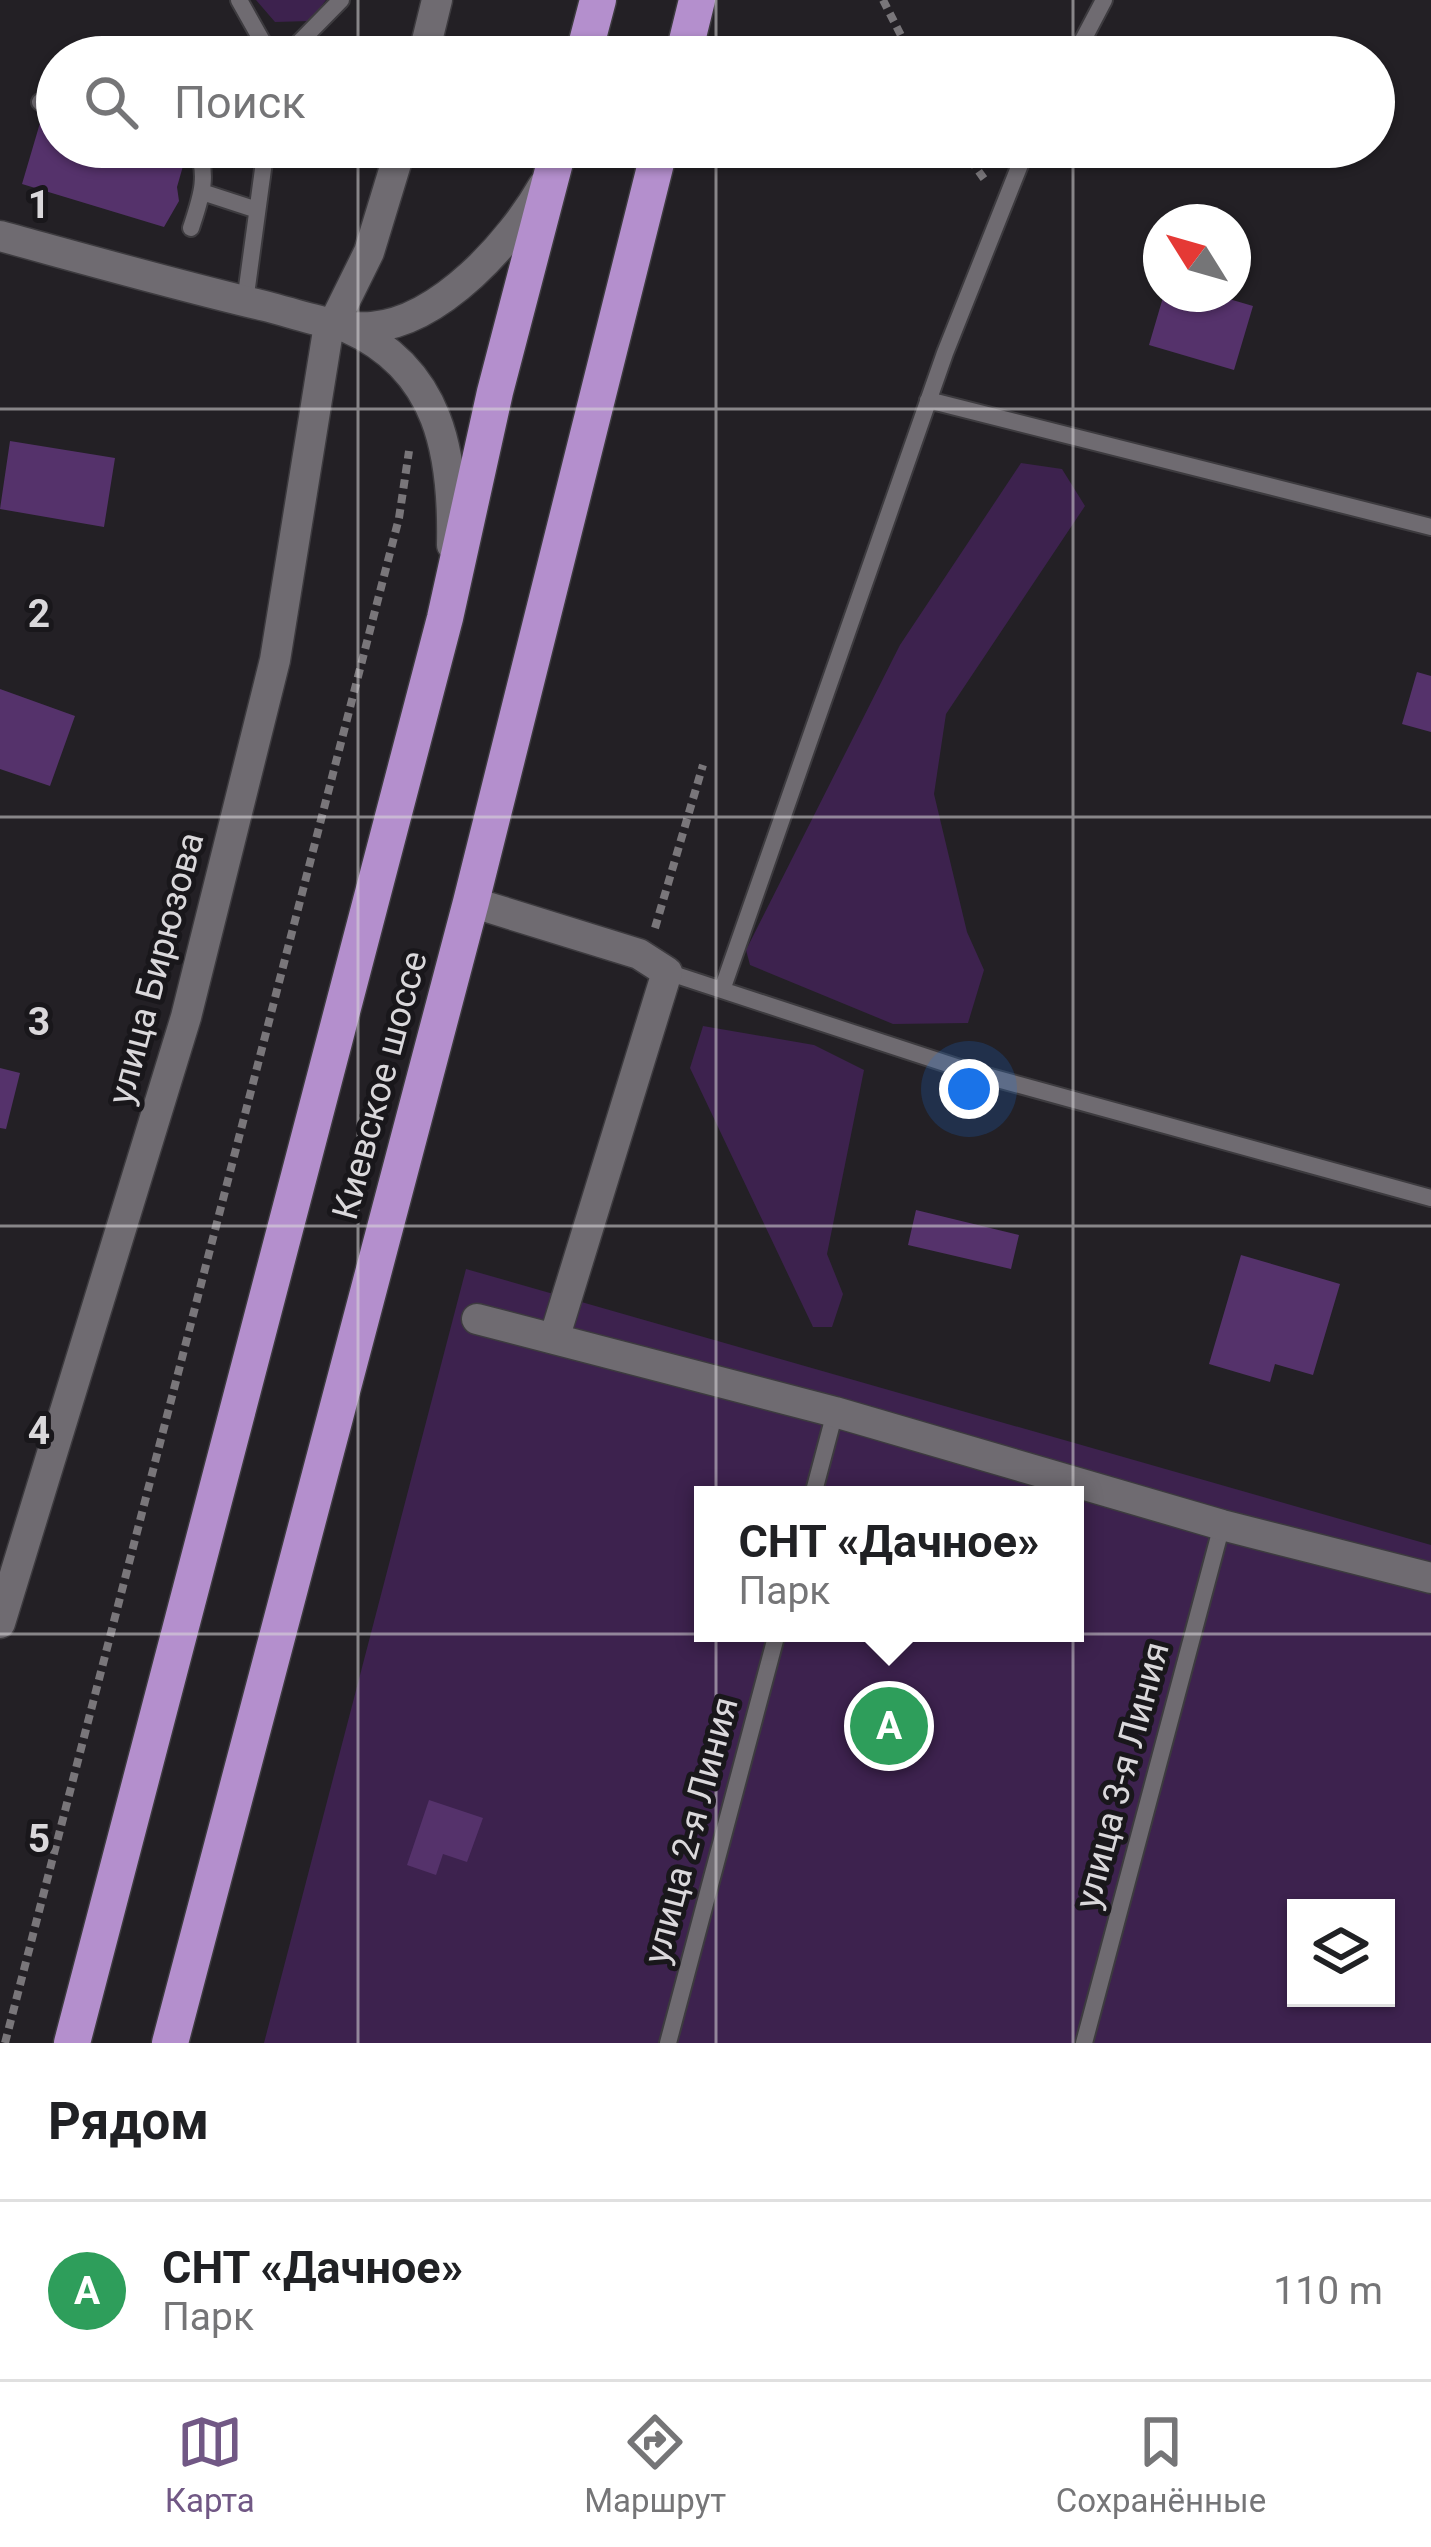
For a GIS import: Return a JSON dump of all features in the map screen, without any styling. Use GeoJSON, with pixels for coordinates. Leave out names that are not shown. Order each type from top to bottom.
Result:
{"type":"FeatureCollection","features":[{"type":"Feature","properties":{"kind":"highway"},"geometry":{"type":"LineString","coordinates":[[589,36],[598,0]]}},
{"type":"Feature","properties":{"kind":"highway"},"geometry":{"type":"LineString","coordinates":[[688,36],[697,0]]}},
{"type":"Feature","properties":{"kind":"highway","name":"Киевское шоссе"},"geometry":{"type":"LineString","coordinates":[[72,2043],[445,618],[495,392],[554,168]]}},
{"type":"Feature","properties":{"kind":"highway","name":"Киевское шоссе"},"geometry":{"type":"LineString","coordinates":[[170,2043],[471,902],[655,168]]}},
{"type":"Feature","properties":{"kind":"street"},"geometry":{"type":"LineString","coordinates":[[428,36],[436,0]]}},
{"type":"Feature","properties":{"kind":"street","name":"улица Бирюзова"},"geometry":{"type":"LineString","coordinates":[[0,1623],[191,995],[275,660],[315,400],[332,321],[369,252],[395,168]]}},
{"type":"Feature","properties":{"kind":"street"},"geometry":{"type":"LineString","coordinates":[[0,236],[245,302],[369,327],[393,322],[457,286],[489,259],[517,226],[550,168]]}},
{"type":"Feature","properties":{"kind":"street"},"geometry":{"type":"LineString","coordinates":[[332,321],[367,337],[403,366],[428,397],[439,425],[449,472],[453,529],[445,618]]}},
{"type":"Feature","properties":{"kind":"street"},"geometry":{"type":"LineString","coordinates":[[471,902],[656,965],[554,1339]]}},
{"type":"Feature","properties":{"kind":"street"},"geometry":{"type":"LineString","coordinates":[[477,1319],[836,1412],[1222,1525],[1431,1578]]}},
{"type":"Feature","properties":{"kind":"lane"},"geometry":{"type":"LineString","coordinates":[[239,0],[259,36]]}},
{"type":"Feature","properties":{"kind":"lane"},"geometry":{"type":"LineString","coordinates":[[306,36],[341,0]]}},
{"type":"Feature","properties":{"kind":"lane"},"geometry":{"type":"LineString","coordinates":[[1085,36],[1104,0]]}},
{"type":"Feature","properties":{"kind":"lane"},"geometry":{"type":"LineString","coordinates":[[191,228],[205,168]]}},
{"type":"Feature","properties":{"kind":"lane"},"geometry":{"type":"LineString","coordinates":[[245,302],[263,168]]}},
{"type":"Feature","properties":{"kind":"lane"},"geometry":{"type":"LineString","coordinates":[[722,990],[928,400],[1018,168]]}},
{"type":"Feature","properties":{"kind":"lane"},"geometry":{"type":"LineString","coordinates":[[202,192],[257,210]]}},
{"type":"Feature","properties":{"kind":"lane"},"geometry":{"type":"LineString","coordinates":[[928,400],[1431,527]]}},
{"type":"Feature","properties":{"kind":"lane"},"geometry":{"type":"LineString","coordinates":[[656,965],[972,1072],[1431,1198]]}},
{"type":"Feature","properties":{"kind":"lane"},"geometry":{"type":"LineString","coordinates":[[815,1486],[836,1412]]}},
{"type":"Feature","properties":{"kind":"lane","name":"улица 3-я Линия"},"geometry":{"type":"LineString","coordinates":[[1084,2043],[1222,1525]]}},
{"type":"Feature","properties":{"kind":"lane","name":"улица 2-я Линия"},"geometry":{"type":"LineString","coordinates":[[668,2043],[775,1642]]}},
{"type":"Feature","properties":{"kind":"path"},"geometry":{"type":"LineString","coordinates":[[884,0],[902,36]]}},
{"type":"Feature","properties":{"kind":"path"},"geometry":{"type":"LineString","coordinates":[[976,168],[1002,204]]}},
{"type":"Feature","properties":{"kind":"path"},"geometry":{"type":"LineString","coordinates":[[5,2043],[399,518],[408,441]]}},
{"type":"Feature","properties":{"kind":"path"},"geometry":{"type":"LineString","coordinates":[[656,965],[703,765]]}},
{"type":"Feature","properties":{"kind":"shaded area"},"geometry":{"type":"Polygon","coordinates":[[[256,0],[326,0],[310,21],[275,22],[256,0]]]}},
{"type":"Feature","properties":{"kind":"shaded area"},"geometry":{"type":"Polygon","coordinates":[[[1021,463],[1062,469],[1085,506],[946,714],[934,794],[967,932],[984,970],[968,1023],[893,1024],[750,965],[746,950],[900,645],[1021,463]]]}},
{"type":"Feature","properties":{"kind":"shaded area"},"geometry":{"type":"Polygon","coordinates":[[[703,1026],[814,1045],[864,1070],[827,1254],[843,1294],[832,1327],[813,1327],[690,1068],[703,1026]]]}},
{"type":"Feature","properties":{"kind":"shaded area"},"geometry":{"type":"Polygon","coordinates":[[[466,1269],[1431,1545],[1431,2043],[264,2043],[466,1269]]]}},
{"type":"Feature","properties":{"kind":"building"},"geometry":{"type":"Polygon","coordinates":[[[36,137],[36,168],[182,168],[179,201],[164,227],[22,184],[36,137]]]}},
{"type":"Feature","properties":{"kind":"building"},"geometry":{"type":"Polygon","coordinates":[[[1253,306],[1234,370],[1149,345],[1159,312],[1251,312],[1253,306]]]}},
{"type":"Feature","properties":{"kind":"building"},"geometry":{"type":"Polygon","coordinates":[[[10,441],[115,458],[104,527],[0,509],[10,441]]]}},
{"type":"Feature","properties":{"kind":"building"},"geometry":{"type":"Polygon","coordinates":[[[1417,672],[1431,676],[1431,732],[1402,724],[1417,672]]]}},
{"type":"Feature","properties":{"kind":"building"},"geometry":{"type":"Polygon","coordinates":[[[0,689],[75,716],[50,786],[0,769],[0,689]]]}},
{"type":"Feature","properties":{"kind":"building"},"geometry":{"type":"Polygon","coordinates":[[[0,1068],[20,1073],[6,1129],[0,1128],[0,1068]]]}},
{"type":"Feature","properties":{"kind":"building"},"geometry":{"type":"Polygon","coordinates":[[[916,1210],[1019,1235],[1011,1269],[908,1245],[916,1210]]]}},
{"type":"Feature","properties":{"kind":"building"},"geometry":{"type":"Polygon","coordinates":[[[1241,1255],[1340,1284],[1313,1375],[1275,1364],[1270,1382],[1209,1364],[1241,1255]]]}},
{"type":"Feature","properties":{"kind":"building"},"geometry":{"type":"Polygon","coordinates":[[[429,1800],[483,1818],[467,1862],[443,1854],[436,1875],[407,1865],[429,1800]]]}},
{"type":"Feature","properties":{"kind":"place","name":"СНТ «Дачное»"},"geometry":{"type":"Point","coordinates":[889,1726]}}]}
